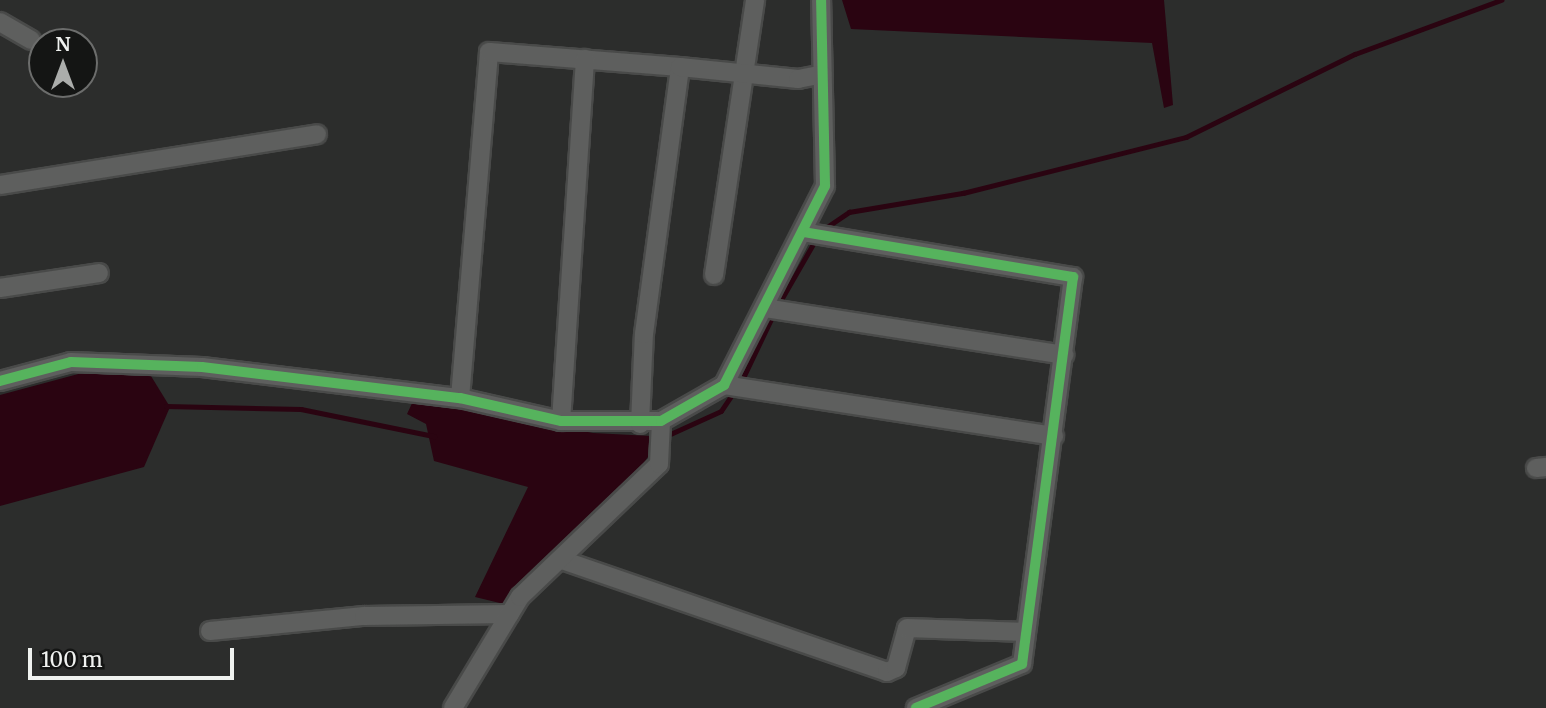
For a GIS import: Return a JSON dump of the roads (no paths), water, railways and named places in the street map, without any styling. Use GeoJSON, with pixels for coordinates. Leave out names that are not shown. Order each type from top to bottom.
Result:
{"type":"FeatureCollection","features":[{"type":"Feature","properties":{"kind":"street"},"geometry":{"type":"LineString","coordinates":[[714,275],[755,0]]}},
{"type":"Feature","properties":{"kind":"street"},"geometry":{"type":"LineString","coordinates":[[661,433],[733,386],[814,234],[825,186],[821,0]]}},
{"type":"Feature","properties":{"kind":"street"},"geometry":{"type":"LineString","coordinates":[[0,22],[28,38]]}},
{"type":"Feature","properties":{"kind":"street"},"geometry":{"type":"LineString","coordinates":[[460,398],[489,51],[743,74],[823,74]]}},
{"type":"Feature","properties":{"kind":"street"},"geometry":{"type":"LineString","coordinates":[[561,421],[585,59]]}},
{"type":"Feature","properties":{"kind":"street"},"geometry":{"type":"LineString","coordinates":[[640,424],[643,334],[680,67]]}},
{"type":"Feature","properties":{"kind":"street"},"geometry":{"type":"LineString","coordinates":[[0,185],[317,134]]}},
{"type":"Feature","properties":{"kind":"street"},"geometry":{"type":"LineString","coordinates":[[814,234],[1073,276],[1054,436],[1026,632],[1018,668],[916,708]]}},
{"type":"Feature","properties":{"kind":"street"},"geometry":{"type":"LineString","coordinates":[[0,288],[99,273]]}},
{"type":"Feature","properties":{"kind":"street"},"geometry":{"type":"LineString","coordinates":[[772,309],[1064,355]]}},
{"type":"Feature","properties":{"kind":"street"},"geometry":{"type":"LineString","coordinates":[[0,381],[71,362],[190,366],[460,398],[561,421],[640,424],[661,433]]}},
{"type":"Feature","properties":{"kind":"street"},"geometry":{"type":"LineString","coordinates":[[733,386],[1054,436]]}},
{"type":"Feature","properties":{"kind":"street"},"geometry":{"type":"LineString","coordinates":[[453,708],[510,614],[659,464],[661,433]]}},
{"type":"Feature","properties":{"kind":"street"},"geometry":{"type":"LineString","coordinates":[[562,560],[887,671],[896,668],[907,628],[1026,632]]}},
{"type":"Feature","properties":{"kind":"street"},"geometry":{"type":"LineString","coordinates":[[211,631],[364,616],[510,614]]}},
{"type":"Feature","properties":{"kind":"waterway"},"geometry":{"type":"LineString","coordinates":[[821,231],[849,212],[963,193],[1186,137],[1355,54],[1501,0]]}},
{"type":"Feature","properties":{"kind":"waterway"},"geometry":{"type":"LineString","coordinates":[[777,307],[816,239]]}},
{"type":"Feature","properties":{"kind":"waterway"},"geometry":{"type":"LineString","coordinates":[[741,382],[773,315]]}},
{"type":"Feature","properties":{"kind":"waterway"},"geometry":{"type":"LineString","coordinates":[[666,436],[721,411],[734,392]]}},
{"type":"Feature","properties":{"kind":"waterway"},"geometry":{"type":"LineString","coordinates":[[166,406],[301,409],[434,436]]}}]}
